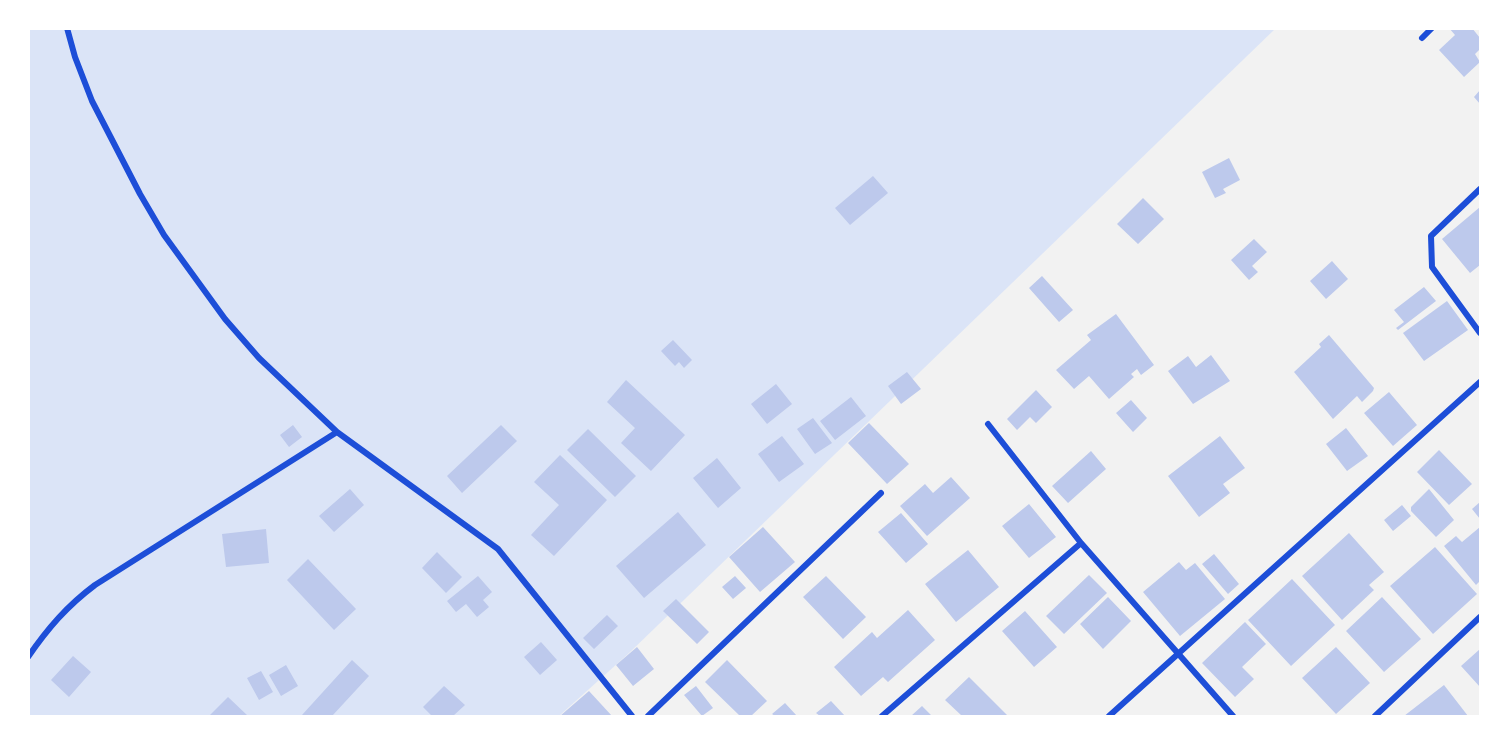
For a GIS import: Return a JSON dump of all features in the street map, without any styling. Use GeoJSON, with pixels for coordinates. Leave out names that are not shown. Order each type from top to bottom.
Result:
{"type":"FeatureCollection","features":[{"type":"Feature","properties":{"kind":"street"},"geometry":{"type":"LineString","coordinates":[[67,28],[75,57],[102,120],[164,235],[225,319],[259,358],[338,432],[498,549],[632,717]]}},
{"type":"Feature","properties":{"kind":"street"},"geometry":{"type":"LineString","coordinates":[[1422,38],[1432,28]]}},
{"type":"Feature","properties":{"kind":"street"},"geometry":{"type":"LineString","coordinates":[[1480,189],[1431,236],[1432,267],[1480,333]]}},
{"type":"Feature","properties":{"kind":"street"},"geometry":{"type":"LineString","coordinates":[[1109,717],[1480,382]]}},
{"type":"Feature","properties":{"kind":"street"},"geometry":{"type":"LineString","coordinates":[[987,424],[1081,543],[1233,717]]}},
{"type":"Feature","properties":{"kind":"street"},"geometry":{"type":"LineString","coordinates":[[28,657],[51,623],[95,585],[338,432]]}},
{"type":"Feature","properties":{"kind":"street"},"geometry":{"type":"LineString","coordinates":[[648,717],[881,493]]}},
{"type":"Feature","properties":{"kind":"street"},"geometry":{"type":"LineString","coordinates":[[882,717],[1081,543]]}},
{"type":"Feature","properties":{"kind":"street"},"geometry":{"type":"LineString","coordinates":[[1375,717],[1480,617]]}},
{"type":"Feature","properties":{"kind":"shaded area"},"geometry":{"type":"Polygon","coordinates":[[[28,29],[1275,29],[628,654],[559,716],[29,716],[28,29]]]}},
{"type":"Feature","properties":{"kind":"building"},"geometry":{"type":"Polygon","coordinates":[[[1449,28],[1472,28],[1480,38],[1480,49],[1475,54],[1480,62],[1464,77],[1439,50],[1455,35],[1449,28]]]}},
{"type":"Feature","properties":{"kind":"building"},"geometry":{"type":"Polygon","coordinates":[[[1480,90],[1480,104],[1474,97],[1480,90]]]}},
{"type":"Feature","properties":{"kind":"building"},"geometry":{"type":"Polygon","coordinates":[[[1229,158],[1240,180],[1223,189],[1226,193],[1215,198],[1202,172],[1229,158]]]}},
{"type":"Feature","properties":{"kind":"building"},"geometry":{"type":"Polygon","coordinates":[[[873,176],[888,193],[850,225],[835,208],[873,176]]]}},
{"type":"Feature","properties":{"kind":"building"},"geometry":{"type":"Polygon","coordinates":[[[1143,198],[1164,219],[1138,244],[1117,224],[1143,198]]]}},
{"type":"Feature","properties":{"kind":"building"},"geometry":{"type":"Polygon","coordinates":[[[1480,207],[1480,265],[1470,273],[1442,239],[1480,207]]]}},
{"type":"Feature","properties":{"kind":"building"},"geometry":{"type":"Polygon","coordinates":[[[1254,239],[1267,252],[1252,266],[1258,272],[1249,280],[1231,260],[1254,239]]]}},
{"type":"Feature","properties":{"kind":"building"},"geometry":{"type":"Polygon","coordinates":[[[1332,261],[1348,279],[1326,299],[1310,281],[1332,261]]]}},
{"type":"Feature","properties":{"kind":"building"},"geometry":{"type":"Polygon","coordinates":[[[1042,276],[1073,310],[1059,322],[1029,288],[1042,276]]]}},
{"type":"Feature","properties":{"kind":"building"},"geometry":{"type":"Polygon","coordinates":[[[1424,287],[1436,301],[1398,330],[1396,328],[1404,322],[1394,310],[1424,287]]]}},
{"type":"Feature","properties":{"kind":"building"},"geometry":{"type":"Polygon","coordinates":[[[1447,301],[1468,330],[1424,361],[1403,333],[1447,301]]]}},
{"type":"Feature","properties":{"kind":"building"},"geometry":{"type":"Polygon","coordinates":[[[1116,314],[1154,365],[1141,375],[1137,369],[1131,374],[1134,377],[1109,399],[1089,376],[1074,389],[1056,370],[1091,340],[1087,335],[1116,314]]]}},
{"type":"Feature","properties":{"kind":"building"},"geometry":{"type":"Polygon","coordinates":[[[1329,335],[1374,388],[1362,402],[1357,396],[1333,419],[1294,372],[1321,347],[1319,344],[1329,335]]]}},
{"type":"Feature","properties":{"kind":"building"},"geometry":{"type":"Polygon","coordinates":[[[673,340],[692,360],[684,368],[679,362],[675,366],[661,351],[673,340]]]}},
{"type":"Feature","properties":{"kind":"building"},"geometry":{"type":"Polygon","coordinates":[[[1211,355],[1230,381],[1193,404],[1168,371],[1188,356],[1196,367],[1211,355]]]}},
{"type":"Feature","properties":{"kind":"building"},"geometry":{"type":"Polygon","coordinates":[[[907,372],[921,389],[901,404],[888,386],[907,372]]]}},
{"type":"Feature","properties":{"kind":"building"},"geometry":{"type":"Polygon","coordinates":[[[626,380],[685,435],[651,471],[621,443],[635,428],[607,402],[626,380]]]}},
{"type":"Feature","properties":{"kind":"building"},"geometry":{"type":"Polygon","coordinates":[[[776,384],[792,404],[767,424],[751,404],[776,384]]]}},
{"type":"Feature","properties":{"kind":"building"},"geometry":{"type":"Polygon","coordinates":[[[1036,390],[1052,407],[1036,423],[1030,417],[1017,430],[1007,419],[1036,390]]]}},
{"type":"Feature","properties":{"kind":"building"},"geometry":{"type":"Polygon","coordinates":[[[1389,392],[1417,425],[1393,446],[1364,413],[1389,392]]]}},
{"type":"Feature","properties":{"kind":"building"},"geometry":{"type":"Polygon","coordinates":[[[851,397],[866,416],[835,440],[820,421],[851,397]]]}},
{"type":"Feature","properties":{"kind":"building"},"geometry":{"type":"Polygon","coordinates":[[[1131,400],[1147,418],[1133,432],[1116,413],[1131,400]]]}},
{"type":"Feature","properties":{"kind":"building"},"geometry":{"type":"Polygon","coordinates":[[[813,418],[832,443],[815,454],[797,429],[813,418]]]}},
{"type":"Feature","properties":{"kind":"building"},"geometry":{"type":"Polygon","coordinates":[[[869,423],[909,464],[887,484],[848,443],[869,423]]]}},
{"type":"Feature","properties":{"kind":"building"},"geometry":{"type":"Polygon","coordinates":[[[293,425],[302,437],[289,447],[280,435],[293,425]]]}},
{"type":"Feature","properties":{"kind":"building"},"geometry":{"type":"Polygon","coordinates":[[[501,425],[517,441],[462,493],[447,476],[501,425]]]}},
{"type":"Feature","properties":{"kind":"building"},"geometry":{"type":"Polygon","coordinates":[[[1346,428],[1368,456],[1347,471],[1326,444],[1346,428]]]}},
{"type":"Feature","properties":{"kind":"building"},"geometry":{"type":"Polygon","coordinates":[[[588,429],[636,476],[615,497],[567,450],[588,429]]]}},
{"type":"Feature","properties":{"kind":"building"},"geometry":{"type":"Polygon","coordinates":[[[782,436],[804,464],[779,482],[758,454],[782,436]]]}},
{"type":"Feature","properties":{"kind":"building"},"geometry":{"type":"Polygon","coordinates":[[[1220,436],[1245,468],[1223,484],[1230,493],[1199,517],[1168,476],[1220,436]]]}},
{"type":"Feature","properties":{"kind":"building"},"geometry":{"type":"Polygon","coordinates":[[[1439,450],[1472,484],[1449,505],[1417,472],[1439,450]]]}},
{"type":"Feature","properties":{"kind":"building"},"geometry":{"type":"Polygon","coordinates":[[[1091,451],[1106,469],[1068,503],[1052,486],[1091,451]]]}},
{"type":"Feature","properties":{"kind":"building"},"geometry":{"type":"Polygon","coordinates":[[[560,455],[607,500],[554,556],[531,535],[559,505],[534,482],[560,455]]]}},
{"type":"Feature","properties":{"kind":"building"},"geometry":{"type":"Polygon","coordinates":[[[717,458],[741,488],[718,508],[693,478],[717,458]]]}},
{"type":"Feature","properties":{"kind":"building"},"geometry":{"type":"Polygon","coordinates":[[[951,477],[970,498],[927,536],[900,506],[925,484],[933,493],[951,477]]]}},
{"type":"Feature","properties":{"kind":"building"},"geometry":{"type":"Polygon","coordinates":[[[350,489],[364,505],[334,532],[319,516],[350,489]]]}},
{"type":"Feature","properties":{"kind":"building"},"geometry":{"type":"Polygon","coordinates":[[[1429,489],[1454,520],[1436,537],[1411,511],[1411,507],[1429,489]]]}},
{"type":"Feature","properties":{"kind":"building"},"geometry":{"type":"Polygon","coordinates":[[[1480,502],[1480,519],[1472,509],[1480,502]]]}},
{"type":"Feature","properties":{"kind":"building"},"geometry":{"type":"Polygon","coordinates":[[[1029,504],[1056,537],[1029,558],[1002,526],[1029,504]]]}},
{"type":"Feature","properties":{"kind":"building"},"geometry":{"type":"Polygon","coordinates":[[[1402,505],[1411,516],[1393,531],[1384,520],[1402,505]]]}},
{"type":"Feature","properties":{"kind":"building"},"geometry":{"type":"Polygon","coordinates":[[[678,512],[706,545],[644,598],[616,566],[678,512]]]}},
{"type":"Feature","properties":{"kind":"building"},"geometry":{"type":"Polygon","coordinates":[[[901,513],[928,544],[906,563],[878,532],[901,513]]]}},
{"type":"Feature","properties":{"kind":"building"},"geometry":{"type":"Polygon","coordinates":[[[763,527],[795,562],[760,592],[729,557],[763,527]]]}},
{"type":"Feature","properties":{"kind":"building"},"geometry":{"type":"Polygon","coordinates":[[[1480,527],[1480,581],[1476,585],[1444,546],[1456,536],[1462,542],[1480,527]]]}},
{"type":"Feature","properties":{"kind":"building"},"geometry":{"type":"Polygon","coordinates":[[[266,529],[269,563],[226,567],[222,534],[266,529]]]}},
{"type":"Feature","properties":{"kind":"building"},"geometry":{"type":"Polygon","coordinates":[[[1349,533],[1384,572],[1369,585],[1374,590],[1342,620],[1302,576],[1349,533]]]}},
{"type":"Feature","properties":{"kind":"building"},"geometry":{"type":"Polygon","coordinates":[[[1435,547],[1477,594],[1433,634],[1390,586],[1435,547]]]}},
{"type":"Feature","properties":{"kind":"building"},"geometry":{"type":"Polygon","coordinates":[[[968,550],[999,587],[956,622],[925,584],[968,550]]]}},
{"type":"Feature","properties":{"kind":"building"},"geometry":{"type":"Polygon","coordinates":[[[437,552],[462,577],[446,593],[422,568],[437,552]]]}},
{"type":"Feature","properties":{"kind":"building"},"geometry":{"type":"Polygon","coordinates":[[[1214,554],[1239,584],[1228,594],[1202,564],[1214,554]]]}},
{"type":"Feature","properties":{"kind":"building"},"geometry":{"type":"Polygon","coordinates":[[[308,559],[356,609],[334,630],[287,580],[308,559]]]}},
{"type":"Feature","properties":{"kind":"building"},"geometry":{"type":"Polygon","coordinates":[[[1179,562],[1186,570],[1195,563],[1225,599],[1180,636],[1143,592],[1179,562]]]}},
{"type":"Feature","properties":{"kind":"building"},"geometry":{"type":"Polygon","coordinates":[[[1089,575],[1107,593],[1064,634],[1046,616],[1089,575]]]}},
{"type":"Feature","properties":{"kind":"building"},"geometry":{"type":"Polygon","coordinates":[[[478,576],[492,592],[483,600],[489,607],[477,617],[466,604],[456,612],[447,601],[478,576]]]}},
{"type":"Feature","properties":{"kind":"building"},"geometry":{"type":"Polygon","coordinates":[[[735,576],[746,588],[733,599],[722,587],[735,576]]]}},
{"type":"Feature","properties":{"kind":"building"},"geometry":{"type":"Polygon","coordinates":[[[826,576],[866,617],[843,639],[803,597],[826,576]]]}},
{"type":"Feature","properties":{"kind":"building"},"geometry":{"type":"Polygon","coordinates":[[[1292,579],[1335,625],[1291,666],[1248,620],[1292,579]]]}},
{"type":"Feature","properties":{"kind":"building"},"geometry":{"type":"Polygon","coordinates":[[[1108,597],[1131,621],[1103,649],[1080,624],[1108,597]]]}},
{"type":"Feature","properties":{"kind":"building"},"geometry":{"type":"Polygon","coordinates":[[[1382,597],[1421,639],[1384,672],[1346,631],[1382,597]]]}},
{"type":"Feature","properties":{"kind":"building"},"geometry":{"type":"Polygon","coordinates":[[[676,599],[709,632],[697,644],[663,611],[676,599]]]}},
{"type":"Feature","properties":{"kind":"building"},"geometry":{"type":"Polygon","coordinates":[[[908,610],[935,640],[888,682],[883,677],[861,696],[834,667],[872,632],[877,638],[908,610]]]}},
{"type":"Feature","properties":{"kind":"building"},"geometry":{"type":"Polygon","coordinates":[[[1025,611],[1057,647],[1034,667],[1002,631],[1025,611]]]}},
{"type":"Feature","properties":{"kind":"building"},"geometry":{"type":"Polygon","coordinates":[[[607,615],[618,626],[594,649],[583,638],[607,615]]]}},
{"type":"Feature","properties":{"kind":"building"},"geometry":{"type":"Polygon","coordinates":[[[1245,622],[1266,644],[1242,667],[1254,679],[1235,697],[1202,663],[1245,622]]]}},
{"type":"Feature","properties":{"kind":"building"},"geometry":{"type":"Polygon","coordinates":[[[541,642],[557,660],[540,675],[524,657],[541,642]]]}},
{"type":"Feature","properties":{"kind":"building"},"geometry":{"type":"Polygon","coordinates":[[[637,647],[654,669],[633,686],[616,665],[637,647]]]}},
{"type":"Feature","properties":{"kind":"building"},"geometry":{"type":"Polygon","coordinates":[[[1336,647],[1370,683],[1336,714],[1302,678],[1336,647]]]}},
{"type":"Feature","properties":{"kind":"building"},"geometry":{"type":"Polygon","coordinates":[[[1480,649],[1480,687],[1461,666],[1480,649]]]}},
{"type":"Feature","properties":{"kind":"building"},"geometry":{"type":"Polygon","coordinates":[[[73,656],[91,672],[69,697],[51,680],[73,656]]]}},
{"type":"Feature","properties":{"kind":"building"},"geometry":{"type":"Polygon","coordinates":[[[352,660],[369,676],[332,716],[302,715],[352,660]]]}},
{"type":"Feature","properties":{"kind":"building"},"geometry":{"type":"Polygon","coordinates":[[[727,660],[767,701],[751,716],[740,716],[705,682],[727,660]]]}},
{"type":"Feature","properties":{"kind":"building"},"geometry":{"type":"Polygon","coordinates":[[[286,665],[298,686],[281,696],[269,675],[286,665]]]}},
{"type":"Feature","properties":{"kind":"building"},"geometry":{"type":"Polygon","coordinates":[[[261,671],[273,692],[259,700],[247,678],[261,671]]]}},
{"type":"Feature","properties":{"kind":"building"},"geometry":{"type":"Polygon","coordinates":[[[969,677],[1007,715],[962,716],[945,700],[969,677]]]}},
{"type":"Feature","properties":{"kind":"building"},"geometry":{"type":"Polygon","coordinates":[[[1444,685],[1468,716],[1404,716],[1444,685]]]}},
{"type":"Feature","properties":{"kind":"building"},"geometry":{"type":"Polygon","coordinates":[[[444,686],[465,705],[453,716],[432,716],[423,707],[444,686]]]}},
{"type":"Feature","properties":{"kind":"building"},"geometry":{"type":"Polygon","coordinates":[[[696,686],[713,708],[702,716],[684,695],[696,686]]]}},
{"type":"Feature","properties":{"kind":"building"},"geometry":{"type":"Polygon","coordinates":[[[589,691],[612,716],[560,716],[589,691]]]}},
{"type":"Feature","properties":{"kind":"building"},"geometry":{"type":"Polygon","coordinates":[[[228,697],[248,716],[209,716],[228,697]]]}},
{"type":"Feature","properties":{"kind":"building"},"geometry":{"type":"Polygon","coordinates":[[[831,701],[845,716],[820,716],[816,713],[831,701]]]}},
{"type":"Feature","properties":{"kind":"building"},"geometry":{"type":"Polygon","coordinates":[[[785,703],[797,716],[772,714],[785,703]]]}},
{"type":"Feature","properties":{"kind":"building"},"geometry":{"type":"Polygon","coordinates":[[[922,706],[932,716],[911,716],[922,706]]]}}]}
